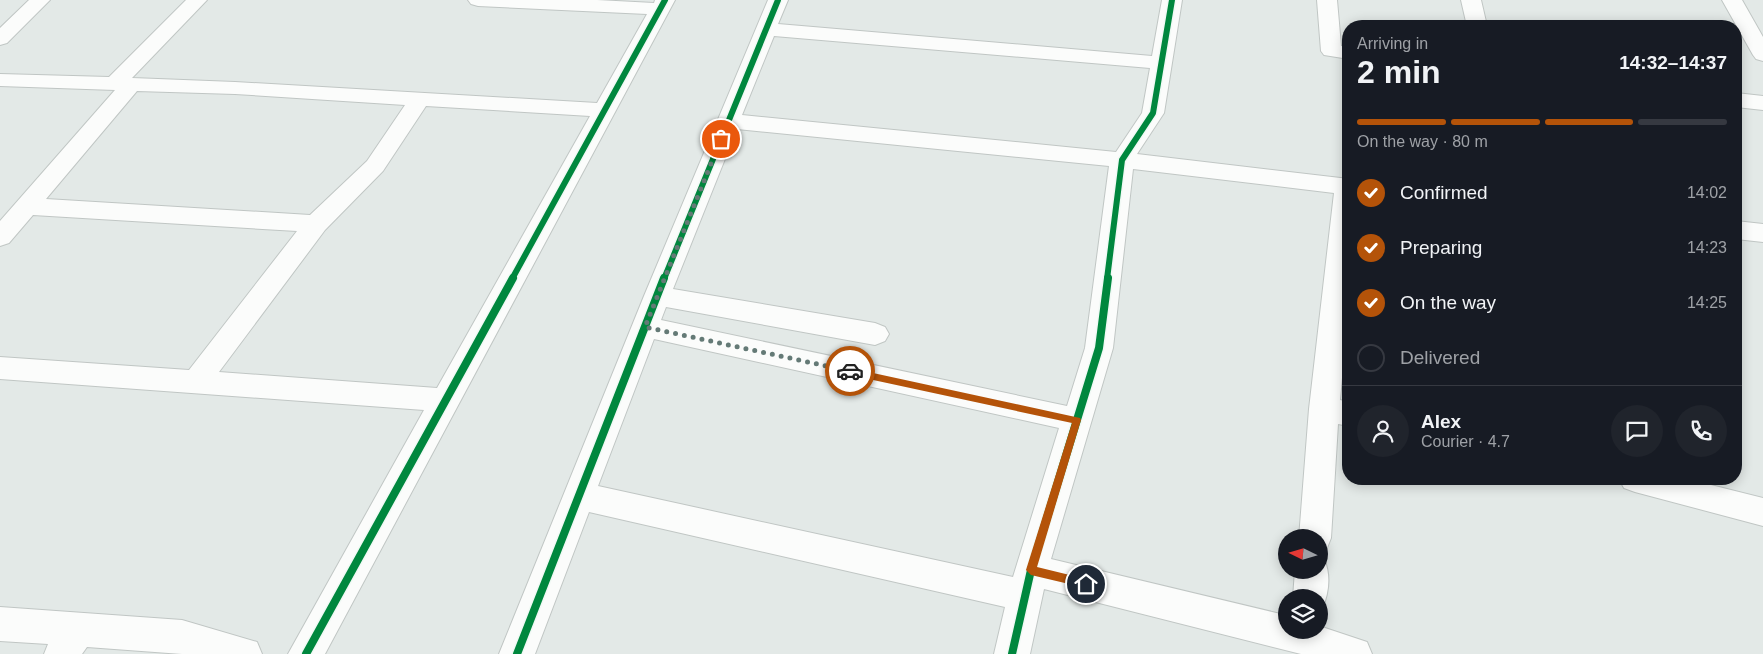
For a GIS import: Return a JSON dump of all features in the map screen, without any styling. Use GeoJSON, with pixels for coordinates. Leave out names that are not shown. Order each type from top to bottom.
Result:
{"type":"FeatureCollection","features":[{"type":"Feature","properties":{"kind":"street"},"geometry":{"type":"LineString","coordinates":[[0,39],[40,0]]}},
{"type":"Feature","properties":{"kind":"street"},"geometry":{"type":"LineString","coordinates":[[0,237],[123,85],[197,0]]}},
{"type":"Feature","properties":{"kind":"street"},"geometry":{"type":"LineString","coordinates":[[306,654],[663,4],[478,0]]}},
{"type":"Feature","properties":{"kind":"street"},"geometry":{"type":"LineString","coordinates":[[517,654],[657,296],[778,0]]}},
{"type":"Feature","properties":{"kind":"street"},"geometry":{"type":"LineString","coordinates":[[1012,654],[1028,583],[1099,348],[1122,160],[1153,113],[1172,0]]}},
{"type":"Feature","properties":{"kind":"street"},"geometry":{"type":"LineString","coordinates":[[1327,0],[1331,51],[1342,52]]}},
{"type":"Feature","properties":{"kind":"street"},"geometry":{"type":"LineString","coordinates":[[1471,0],[1476,20]]}},
{"type":"Feature","properties":{"kind":"street"},"geometry":{"type":"LineString","coordinates":[[1732,0],[1763,55]]}},
{"type":"Feature","properties":{"kind":"street"},"geometry":{"type":"LineString","coordinates":[[766,29],[1162,63]]}},
{"type":"Feature","properties":{"kind":"street"},"geometry":{"type":"LineString","coordinates":[[0,80],[235,88],[605,110]]}},
{"type":"Feature","properties":{"kind":"street"},"geometry":{"type":"LineString","coordinates":[[196,382],[316,224],[375,166],[420,99]]}},
{"type":"Feature","properties":{"kind":"street"},"geometry":{"type":"LineString","coordinates":[[1742,101],[1763,103]]}},
{"type":"Feature","properties":{"kind":"street"},"geometry":{"type":"LineString","coordinates":[[728,121],[1122,160],[1342,186]]}},
{"type":"Feature","properties":{"kind":"street"},"geometry":{"type":"LineString","coordinates":[[27,206],[316,224]]}},
{"type":"Feature","properties":{"kind":"street"},"geometry":{"type":"LineString","coordinates":[[1742,231],[1763,233]]}},
{"type":"Feature","properties":{"kind":"street"},"geometry":{"type":"LineString","coordinates":[[657,296],[875,334]]}},
{"type":"Feature","properties":{"kind":"street"},"geometry":{"type":"LineString","coordinates":[[1316,529],[1336,412],[1342,300]]}},
{"type":"Feature","properties":{"kind":"street"},"geometry":{"type":"LineString","coordinates":[[645,327],[1077,420]]}},
{"type":"Feature","properties":{"kind":"street"},"geometry":{"type":"LineString","coordinates":[[0,368],[445,400]]}},
{"type":"Feature","properties":{"kind":"street"},"geometry":{"type":"LineString","coordinates":[[1692,486],[1763,512]]}},
{"type":"Feature","properties":{"kind":"street"},"geometry":{"type":"LineString","coordinates":[[579,496],[1278,630]]}},
{"type":"Feature","properties":{"kind":"street"},"geometry":{"type":"LineString","coordinates":[[0,624],[70,642],[182,637],[244,654]]}},
{"type":"Feature","properties":{"kind":"street"},"geometry":{"type":"LineString","coordinates":[[1317,639],[1354,654]]}},
{"type":"Feature","properties":{"kind":"cycle path"},"geometry":{"type":"LineString","coordinates":[[306,654],[665,0]]}},
{"type":"Feature","properties":{"kind":"cycle path"},"geometry":{"type":"LineString","coordinates":[[517,654],[657,296],[778,0]]}},
{"type":"Feature","properties":{"kind":"cycle path"},"geometry":{"type":"LineString","coordinates":[[1012,654],[1031,570],[1099,348],[1122,160],[1153,113],[1172,0]]}},
{"type":"Feature","properties":{"kind":"way so far"},"geometry":{"type":"LineString","coordinates":[[721,139],[645,327],[850,371]]}},
{"type":"Feature","properties":{"kind":"route"},"geometry":{"type":"LineString","coordinates":[[850,371],[1077,420],[1031,570],[1086,584]]}}]}
